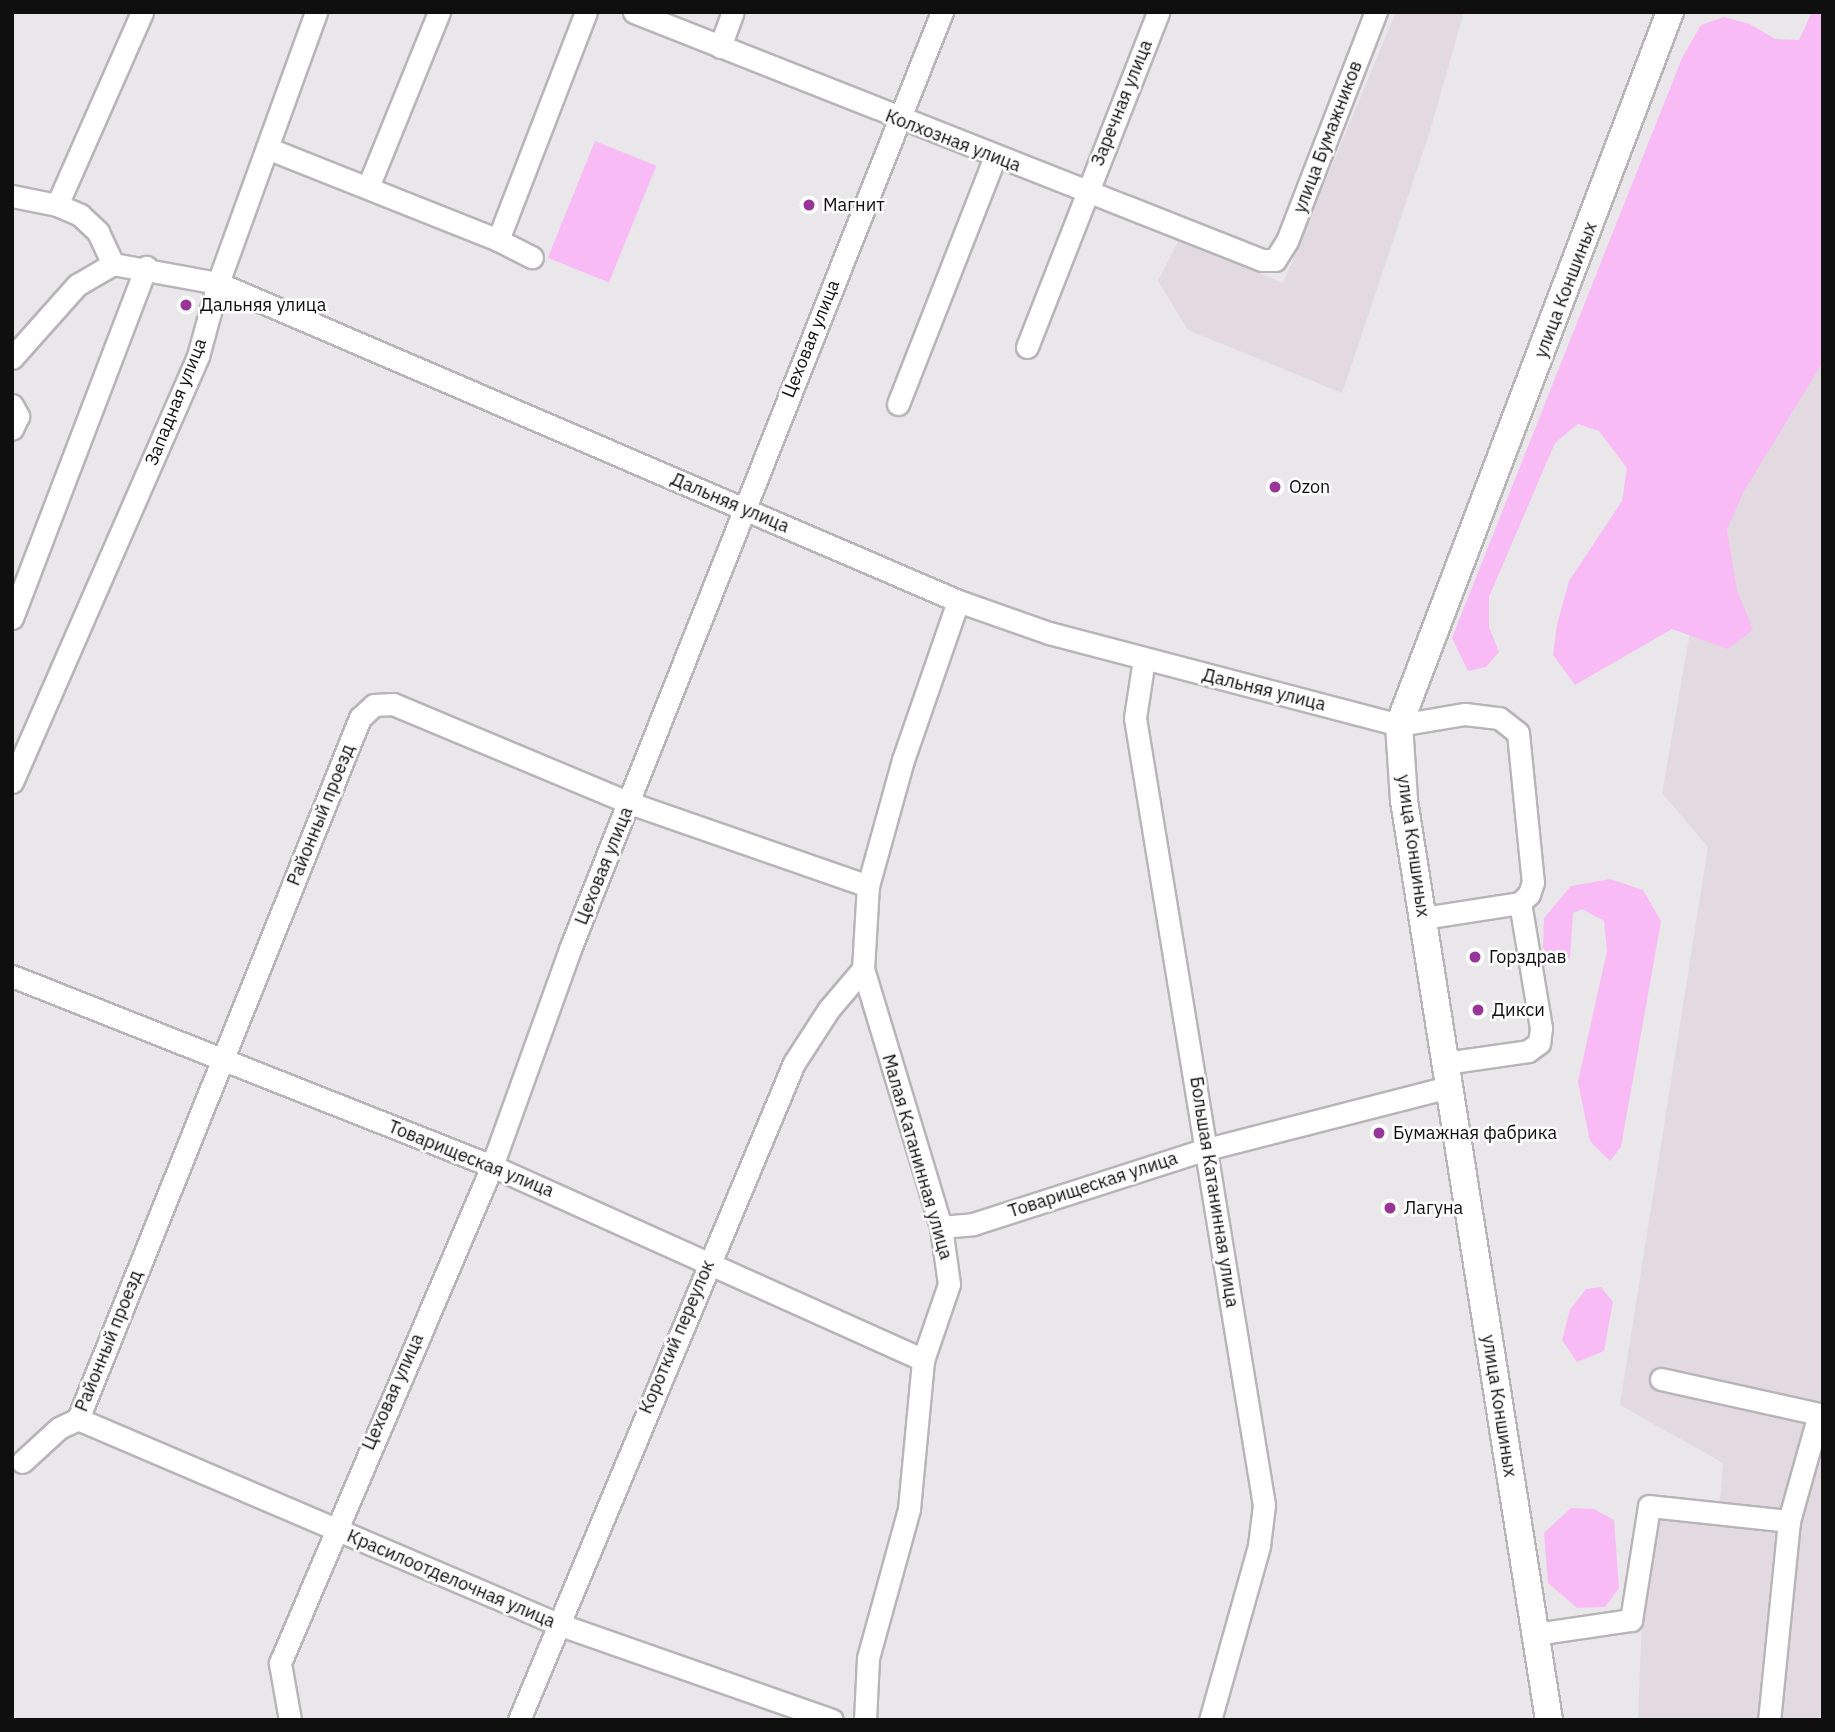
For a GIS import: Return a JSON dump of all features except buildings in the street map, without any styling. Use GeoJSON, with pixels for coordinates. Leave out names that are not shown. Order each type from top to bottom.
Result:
{"type":"FeatureCollection","features":[{"type":"Feature","properties":{"kind":"main road","name":"улица Коншиных"},"geometry":{"type":"LineString","coordinates":[[1549,1720],[1404,800],[1399,725],[1670,12]]}},
{"type":"Feature","properties":{"kind":"street"},"geometry":{"type":"LineString","coordinates":[[57,205],[142,12]]}},
{"type":"Feature","properties":{"kind":"street","name":"Западная улица"},"geometry":{"type":"LineString","coordinates":[[12,782],[198,356],[218,283],[316,12]]}},
{"type":"Feature","properties":{"kind":"street"},"geometry":{"type":"LineString","coordinates":[[368,187],[439,12]]}},
{"type":"Feature","properties":{"kind":"street"},"geometry":{"type":"LineString","coordinates":[[498,240],[586,12]]}},
{"type":"Feature","properties":{"kind":"street","name":"Колхозная улица"},"geometry":{"type":"LineString","coordinates":[[634,12],[900,121],[1086,193],[1262,261],[1275,260]]}},
{"type":"Feature","properties":{"kind":"street"},"geometry":{"type":"LineString","coordinates":[[720,47],[733,12]]}},
{"type":"Feature","properties":{"kind":"street","name":"Цеховая улица"},"geometry":{"type":"LineString","coordinates":[[290,1720],[280,1663],[333,1530],[492,1166],[529,1053],[630,803],[742,509],[942,12]]}},
{"type":"Feature","properties":{"kind":"street","name":"Заречная улица"},"geometry":{"type":"LineString","coordinates":[[1027,347],[1157,12]]}},
{"type":"Feature","properties":{"kind":"street","name":"улица Бумажников"},"geometry":{"type":"LineString","coordinates":[[1275,260],[1377,12]]}},
{"type":"Feature","properties":{"kind":"street"},"geometry":{"type":"LineString","coordinates":[[267,148],[498,240],[532,257]]}},
{"type":"Feature","properties":{"kind":"street"},"geometry":{"type":"LineString","coordinates":[[898,404],[995,156]]}},
{"type":"Feature","properties":{"kind":"street"},"geometry":{"type":"LineString","coordinates":[[12,197],[57,205],[80,215],[98,232],[113,264],[76,285],[12,358]]}},
{"type":"Feature","properties":{"kind":"street","name":"Дальняя улица"},"geometry":{"type":"LineString","coordinates":[[113,264],[146,267],[218,283],[958,601],[1144,659],[1399,725]]}},
{"type":"Feature","properties":{"kind":"street"},"geometry":{"type":"LineString","coordinates":[[12,618],[146,267]]}},
{"type":"Feature","properties":{"kind":"street"},"geometry":{"type":"LineString","coordinates":[[12,405],[18,416],[12,429]]}},
{"type":"Feature","properties":{"kind":"street","name":"Малая Катанинная улица"},"geometry":{"type":"LineString","coordinates":[[864,1720],[868,1658],[909,1509],[923,1360],[949,1284],[941,1227],[863,969],[868,886],[903,760],[958,601]]}},
{"type":"Feature","properties":{"kind":"street","name":"Большая Катанинная улица"},"geometry":{"type":"LineString","coordinates":[[1144,659],[1135,718],[1264,1505],[1259,1546],[1210,1720]]}},
{"type":"Feature","properties":{"kind":"street","name":"Районный проезд"},"geometry":{"type":"LineString","coordinates":[[78,1419],[360,718],[374,705],[393,704],[630,803],[868,886]]}},
{"type":"Feature","properties":{"kind":"street"},"geometry":{"type":"LineString","coordinates":[[1399,725],[1465,714],[1499,718],[1518,733],[1533,882],[1529,894],[1520,903],[1423,918]]}},
{"type":"Feature","properties":{"kind":"street","name":"Товарищеская улица"},"geometry":{"type":"LineString","coordinates":[[941,1227],[974,1224],[1207,1149],[1528,1051],[1539,1043],[1541,1028],[1520,903]]}},
{"type":"Feature","properties":{"kind":"street","name":"Короткий переулок"},"geometry":{"type":"LineString","coordinates":[[519,1720],[794,1063],[829,1009],[863,969]]}},
{"type":"Feature","properties":{"kind":"street","name":"Товарищеская улица"},"geometry":{"type":"LineString","coordinates":[[12,976],[492,1166],[709,1261],[923,1360]]}},
{"type":"Feature","properties":{"kind":"street"},"geometry":{"type":"LineString","coordinates":[[1661,1380],[1821,1406],[1788,1521],[1769,1720]]}},
{"type":"Feature","properties":{"kind":"street"},"geometry":{"type":"LineString","coordinates":[[22,1462],[59,1428],[78,1419]]}},
{"type":"Feature","properties":{"kind":"street","name":"Красилоотделочная улица"},"geometry":{"type":"LineString","coordinates":[[78,1419],[558,1624],[776,1711],[832,1720]]}},
{"type":"Feature","properties":{"kind":"street"},"geometry":{"type":"LineString","coordinates":[[1535,1634],[1631,1620],[1649,1506],[1788,1521]]}},
{"type":"Feature","properties":{"kind":"shaded area"},"geometry":{"type":"Polygon","coordinates":[[[1396,12],[1464,12],[1430,131],[1342,393],[1188,330],[1158,281],[1179,240],[1283,283],[1396,12]]]}},
{"type":"Feature","properties":{"kind":"shaded area"},"geometry":{"type":"Polygon","coordinates":[[[1812,12],[1823,12],[1823,362],[1744,491],[1727,530],[1737,590],[1753,630],[1728,649],[1672,629],[1575,685],[1553,655],[1557,625],[1569,581],[1622,501],[1627,468],[1599,431],[1578,424],[1555,443],[1489,597],[1489,627],[1499,652],[1486,667],[1468,671],[1452,638],[1682,58],[1701,25],[1724,17],[1750,24],[1775,39],[1799,40],[1812,12]]]}},
{"type":"Feature","properties":{"kind":"shaded area"},"geometry":{"type":"Polygon","coordinates":[[[595,141],[656,166],[609,283],[548,258],[595,141]]]}},
{"type":"Feature","properties":{"kind":"shaded area"},"geometry":{"type":"Polygon","coordinates":[[[1741,340],[1823,344],[1823,1720],[1638,1720],[1647,1494],[1720,1501],[1723,1463],[1620,1405],[1708,847],[1662,793],[1741,340]]]}},
{"type":"Feature","properties":{"kind":"shaded area"},"geometry":{"type":"Polygon","coordinates":[[[1610,879],[1643,890],[1661,921],[1621,1147],[1610,1161],[1590,1141],[1578,1082],[1607,951],[1604,921],[1582,909],[1573,913],[1570,958],[1555,961],[1543,948],[1544,918],[1571,886],[1610,879]]]}},
{"type":"Feature","properties":{"kind":"shaded area"},"geometry":{"type":"Polygon","coordinates":[[[1601,1287],[1613,1302],[1604,1351],[1577,1362],[1562,1340],[1570,1310],[1586,1289],[1601,1287]]]}},
{"type":"Feature","properties":{"kind":"shaded area"},"geometry":{"type":"Polygon","coordinates":[[[1571,1508],[1594,1509],[1614,1520],[1619,1588],[1605,1607],[1577,1608],[1548,1583],[1544,1533],[1571,1508]]]}},
{"type":"Feature","properties":{"kind":"place","name":"Магнит"},"geometry":{"type":"Point","coordinates":[809,205]}},
{"type":"Feature","properties":{"kind":"place","name":"Дальняя улица"},"geometry":{"type":"Point","coordinates":[186,305]}},
{"type":"Feature","properties":{"kind":"place","name":"Ozon"},"geometry":{"type":"Point","coordinates":[1275,487]}},
{"type":"Feature","properties":{"kind":"place","name":"Горздрав"},"geometry":{"type":"Point","coordinates":[1475,957]}},
{"type":"Feature","properties":{"kind":"place","name":"Дикси"},"geometry":{"type":"Point","coordinates":[1478,1010]}},
{"type":"Feature","properties":{"kind":"place","name":"Бумажная фабрика"},"geometry":{"type":"Point","coordinates":[1379,1133]}},
{"type":"Feature","properties":{"kind":"place","name":"Лагуна"},"geometry":{"type":"Point","coordinates":[1390,1208]}}]}
